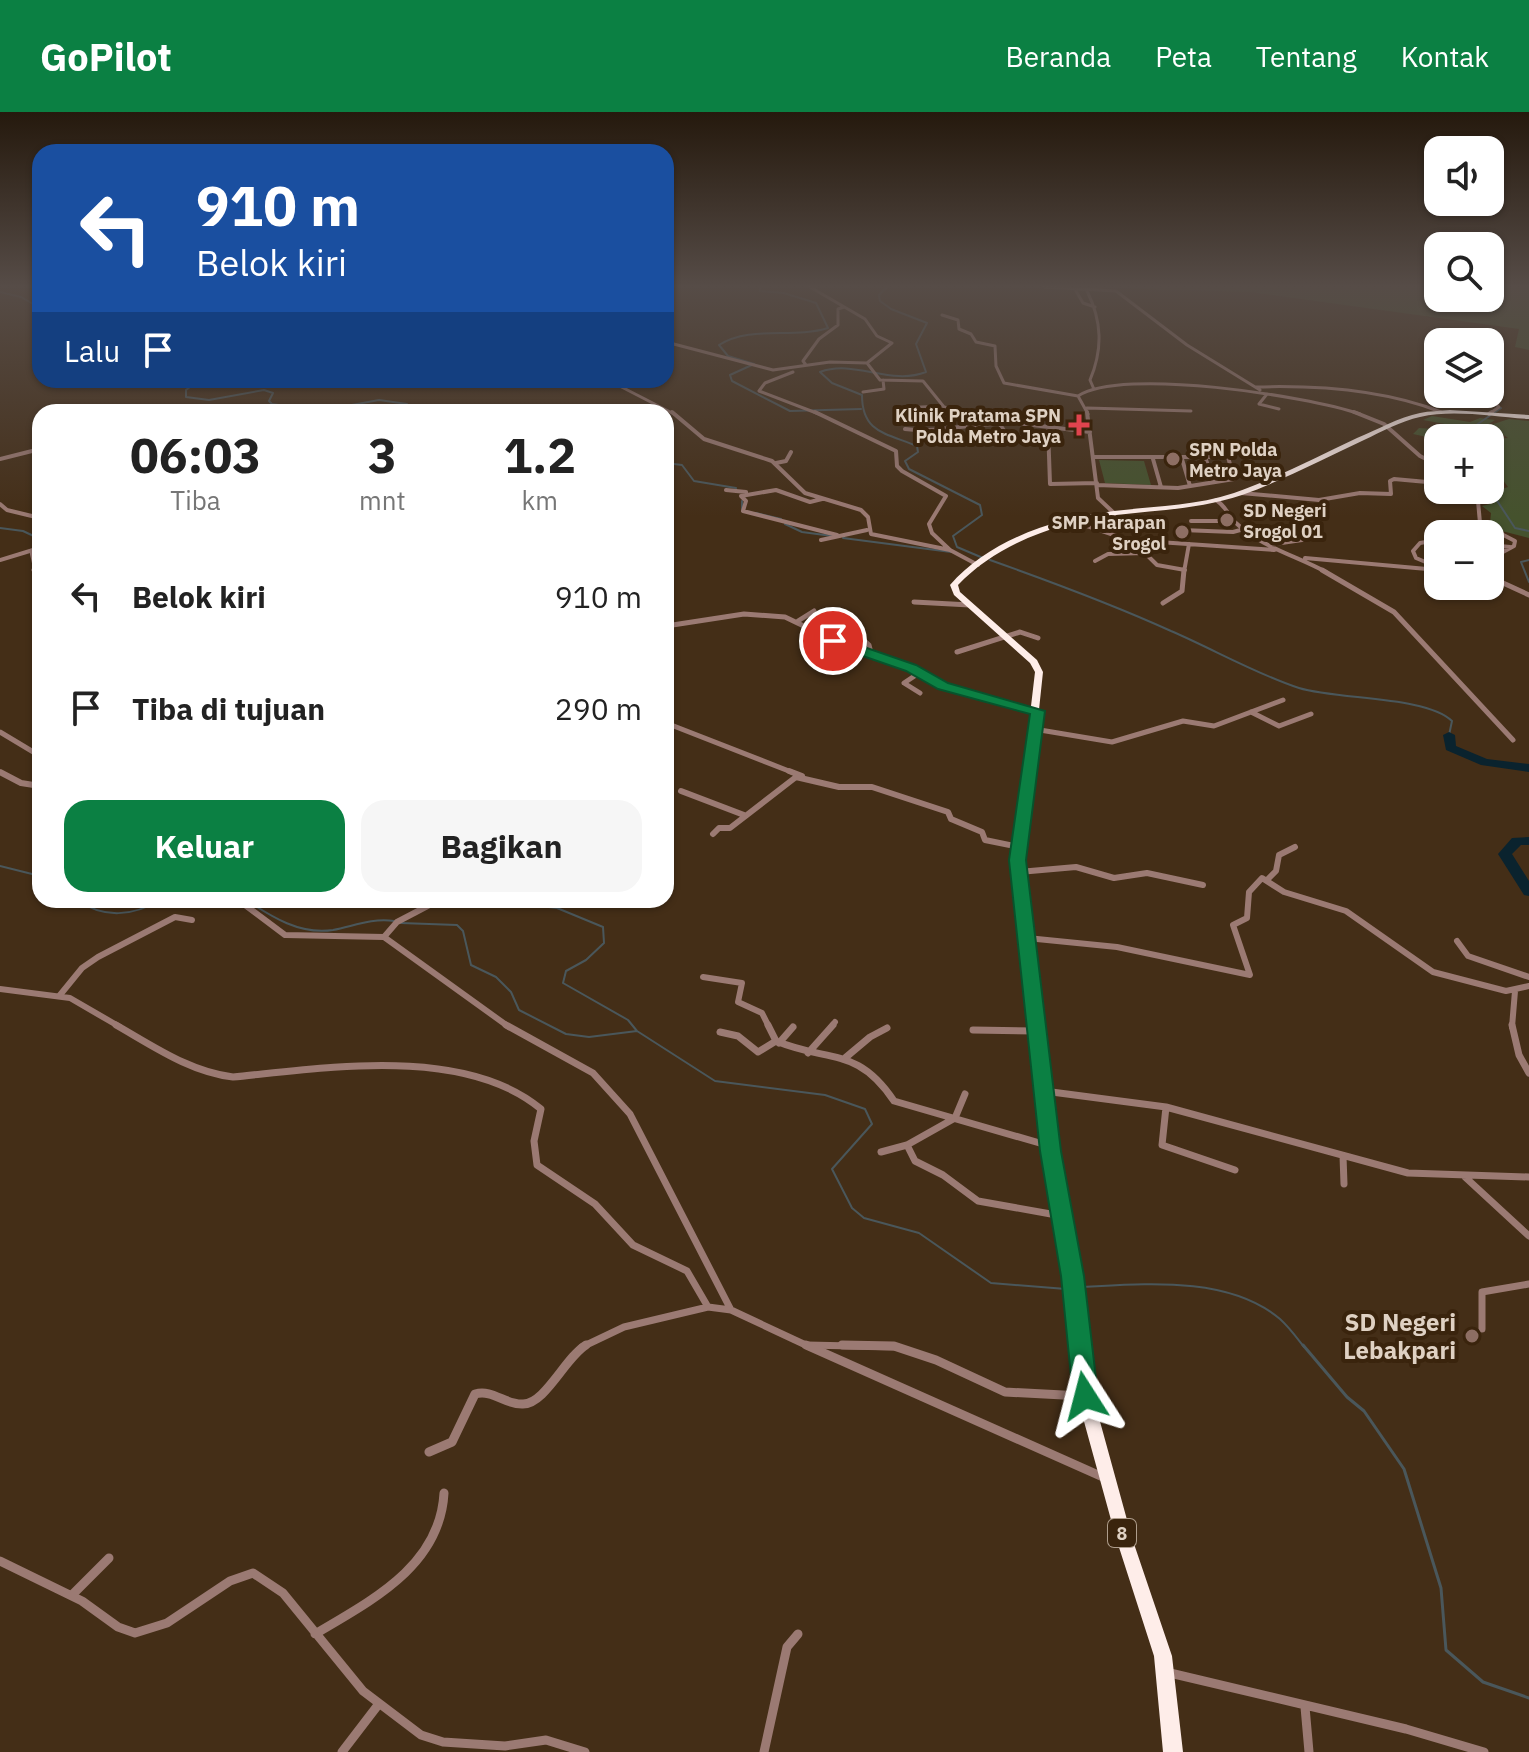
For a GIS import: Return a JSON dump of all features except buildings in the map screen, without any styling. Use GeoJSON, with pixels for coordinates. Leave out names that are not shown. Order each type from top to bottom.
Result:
{"type":"FeatureCollection","features":[{"type":"Feature","properties":{"kind":"highway"},"geometry":{"type":"LineString","coordinates":[[970,605],[957,593],[954,585],[990,555],[1018,540],[1075,522],[1216,500],[1418,415],[1439,412],[1529,417]]}},
{"type":"Feature","properties":{"kind":"highway","name":"8"},"geometry":{"type":"LineString","coordinates":[[970,605],[1039,668],[1037,711],[1019,847],[1019,872],[1050,1146],[1072,1276],[1085,1396],[1163,1656],[1162,1671],[1173,1752]]}},
{"type":"Feature","properties":{"kind":"street"},"geometry":{"type":"LineString","coordinates":[[745,364],[786,371],[806,365],[851,364]]}},
{"type":"Feature","properties":{"kind":"street"},"geometry":{"type":"LineString","coordinates":[[867,364],[883,380],[923,381],[942,406]]}},
{"type":"Feature","properties":{"kind":"street"},"geometry":{"type":"LineString","coordinates":[[996,364],[1004,383],[1047,395],[1078,396],[1085,400],[1099,501],[1115,514]]}},
{"type":"Feature","properties":{"kind":"street"},"geometry":{"type":"LineString","coordinates":[[1093,387],[1090,380],[1095,364]]}},
{"type":"Feature","properties":{"kind":"street"},"geometry":{"type":"LineString","coordinates":[[1217,364],[1265,393]]}},
{"type":"Feature","properties":{"kind":"street"},"geometry":{"type":"LineString","coordinates":[[806,365],[765,383],[759,391],[811,410],[896,451],[897,466],[902,471],[946,496],[929,524],[932,533],[950,550]]}},
{"type":"Feature","properties":{"kind":"street"},"geometry":{"type":"LineString","coordinates":[[863,392],[884,389],[883,380]]}},
{"type":"Feature","properties":{"kind":"street"},"geometry":{"type":"LineString","coordinates":[[1078,396],[1093,387],[1179,384],[1265,393],[1337,408],[1392,427],[1424,459]]}},
{"type":"Feature","properties":{"kind":"street"},"geometry":{"type":"LineString","coordinates":[[624,388],[657,404]]}},
{"type":"Feature","properties":{"kind":"street"},"geometry":{"type":"LineString","coordinates":[[1256,388],[1313,390],[1410,402],[1439,412]]}},
{"type":"Feature","properties":{"kind":"street"},"geometry":{"type":"LineString","coordinates":[[1265,393],[1259,404],[1279,409]]}},
{"type":"Feature","properties":{"kind":"street"},"geometry":{"type":"LineString","coordinates":[[901,408],[942,406],[1013,423]]}},
{"type":"Feature","properties":{"kind":"street"},"geometry":{"type":"LineString","coordinates":[[1087,408],[1191,411]]}},
{"type":"Feature","properties":{"kind":"street"},"geometry":{"type":"LineString","coordinates":[[1490,414],[1498,408]]}},
{"type":"Feature","properties":{"kind":"street"},"geometry":{"type":"LineString","coordinates":[[674,414],[704,439],[776,463],[786,461],[791,452]]}},
{"type":"Feature","properties":{"kind":"street"},"geometry":{"type":"LineString","coordinates":[[999,423],[1007,435]]}},
{"type":"Feature","properties":{"kind":"street"},"geometry":{"type":"LineString","coordinates":[[905,429],[932,432],[966,424],[1013,423],[1090,432]]}},
{"type":"Feature","properties":{"kind":"street"},"geometry":{"type":"LineString","coordinates":[[1048,427],[1050,484],[1161,487],[1234,479],[1230,458],[1094,457]]}},
{"type":"Feature","properties":{"kind":"street"},"geometry":{"type":"LineString","coordinates":[[0,459],[32,451]]}},
{"type":"Feature","properties":{"kind":"street"},"geometry":{"type":"LineString","coordinates":[[1205,457],[1213,480]]}},
{"type":"Feature","properties":{"kind":"street"},"geometry":{"type":"LineString","coordinates":[[1153,459],[1161,487]]}},
{"type":"Feature","properties":{"kind":"street"},"geometry":{"type":"LineString","coordinates":[[1182,459],[1190,486]]}},
{"type":"Feature","properties":{"kind":"street"},"geometry":{"type":"LineString","coordinates":[[776,463],[794,485],[822,499],[861,510],[868,517],[867,530]]}},
{"type":"Feature","properties":{"kind":"street"},"geometry":{"type":"LineString","coordinates":[[1237,493],[1326,500],[1360,493],[1391,494],[1390,481],[1394,479],[1424,482]]}},
{"type":"Feature","properties":{"kind":"street"},"geometry":{"type":"LineString","coordinates":[[726,490],[757,492]]}},
{"type":"Feature","properties":{"kind":"street"},"geometry":{"type":"LineString","coordinates":[[822,499],[810,502],[776,490],[741,495],[746,501],[743,511],[777,518],[813,532],[835,535]]}},
{"type":"Feature","properties":{"kind":"street"},"geometry":{"type":"LineString","coordinates":[[1216,500],[1228,508],[1233,521],[1269,545],[1301,558],[1394,612],[1513,740]]}},
{"type":"Feature","properties":{"kind":"street"},"geometry":{"type":"LineString","coordinates":[[1478,504],[1479,521],[1513,537],[1516,543],[1504,551]]}},
{"type":"Feature","properties":{"kind":"street"},"geometry":{"type":"LineString","coordinates":[[1,506],[32,516]]}},
{"type":"Feature","properties":{"kind":"street"},"geometry":{"type":"LineString","coordinates":[[1191,521],[1233,521]]}},
{"type":"Feature","properties":{"kind":"street"},"geometry":{"type":"LineString","coordinates":[[1075,522],[1130,540],[1278,550]]}},
{"type":"Feature","properties":{"kind":"street"},"geometry":{"type":"LineString","coordinates":[[1182,530],[1235,532],[1244,529]]}},
{"type":"Feature","properties":{"kind":"street"},"geometry":{"type":"LineString","coordinates":[[821,540],[867,530],[875,535],[950,550],[979,564]]}},
{"type":"Feature","properties":{"kind":"street"},"geometry":{"type":"LineString","coordinates":[[1128,555],[1130,540]]}},
{"type":"Feature","properties":{"kind":"street"},"geometry":{"type":"LineString","coordinates":[[1269,545],[1302,540]]}},
{"type":"Feature","properties":{"kind":"street"},"geometry":{"type":"LineString","coordinates":[[1145,553],[1147,542]]}},
{"type":"Feature","properties":{"kind":"street"},"geometry":{"type":"LineString","coordinates":[[1424,542],[1413,551],[1416,558],[1424,562]]}},
{"type":"Feature","properties":{"kind":"street"},"geometry":{"type":"LineString","coordinates":[[1163,603],[1180,593],[1189,544]]}},
{"type":"Feature","properties":{"kind":"street"},"geometry":{"type":"LineString","coordinates":[[1504,546],[1512,547]]}},
{"type":"Feature","properties":{"kind":"street"},"geometry":{"type":"LineString","coordinates":[[0,560],[12,558],[8,555],[32,550]]}},
{"type":"Feature","properties":{"kind":"street"},"geometry":{"type":"LineString","coordinates":[[1095,561],[1108,554],[1145,553]]}},
{"type":"Feature","properties":{"kind":"street"},"geometry":{"type":"LineString","coordinates":[[1145,553],[1157,565],[1185,570]]}},
{"type":"Feature","properties":{"kind":"street"},"geometry":{"type":"LineString","coordinates":[[1301,558],[1424,567]]}},
{"type":"Feature","properties":{"kind":"street"},"geometry":{"type":"LineString","coordinates":[[1504,583],[1529,595]]}},
{"type":"Feature","properties":{"kind":"street"},"geometry":{"type":"LineString","coordinates":[[914,602],[970,605]]}},
{"type":"Feature","properties":{"kind":"street"},"geometry":{"type":"LineString","coordinates":[[798,621],[814,611]]}},
{"type":"Feature","properties":{"kind":"street"},"geometry":{"type":"LineString","coordinates":[[674,625],[751,613],[798,621],[833,641],[871,653],[951,689],[1037,711]]}},
{"type":"Feature","properties":{"kind":"street"},"geometry":{"type":"LineString","coordinates":[[674,621],[685,623]]}},
{"type":"Feature","properties":{"kind":"street"},"geometry":{"type":"LineString","coordinates":[[957,652],[1024,632],[1038,638]]}},
{"type":"Feature","properties":{"kind":"street"},"geometry":{"type":"LineString","coordinates":[[856,633],[869,645],[871,653]]}},
{"type":"Feature","properties":{"kind":"street"},"geometry":{"type":"LineString","coordinates":[[919,673],[904,683],[920,693]]}},
{"type":"Feature","properties":{"kind":"street"},"geometry":{"type":"LineString","coordinates":[[1034,729],[1112,742],[1183,721],[1214,726],[1277,705],[1283,700]]}},
{"type":"Feature","properties":{"kind":"street"},"geometry":{"type":"LineString","coordinates":[[1251,712],[1279,726],[1311,714]]}},
{"type":"Feature","properties":{"kind":"street"},"geometry":{"type":"LineString","coordinates":[[674,726],[813,780]]}},
{"type":"Feature","properties":{"kind":"street"},"geometry":{"type":"LineString","coordinates":[[0,732],[32,751]]}},
{"type":"Feature","properties":{"kind":"street"},"geometry":{"type":"LineString","coordinates":[[0,772],[21,783],[32,785]]}},
{"type":"Feature","properties":{"kind":"street"},"geometry":{"type":"LineString","coordinates":[[713,834],[719,828],[730,828],[793,778],[904,796],[948,812],[951,819],[982,832],[985,840],[1019,847]]}},
{"type":"Feature","properties":{"kind":"street"},"geometry":{"type":"LineString","coordinates":[[681,791],[744,815]]}},
{"type":"Feature","properties":{"kind":"street"},"geometry":{"type":"LineString","coordinates":[[1268,879],[1276,871],[1279,855],[1295,847]]}},
{"type":"Feature","properties":{"kind":"street"},"geometry":{"type":"LineString","coordinates":[[1019,872],[1076,867],[1114,878],[1147,873],[1203,885]]}},
{"type":"Feature","properties":{"kind":"street"},"geometry":{"type":"LineString","coordinates":[[1027,938],[1117,947],[1250,975],[1233,925],[1247,918],[1247,899],[1254,883],[1260,878],[1268,879],[1284,892],[1346,911],[1424,969],[1515,991],[1529,986]]}},
{"type":"Feature","properties":{"kind":"street"},"geometry":{"type":"LineString","coordinates":[[249,908],[285,935],[384,937],[445,984],[520,1034],[593,1073],[630,1114],[731,1310]]}},
{"type":"Feature","properties":{"kind":"street"},"geometry":{"type":"LineString","coordinates":[[384,937],[397,922],[424,908]]}},
{"type":"Feature","properties":{"kind":"street"},"geometry":{"type":"LineString","coordinates":[[60,995],[82,968],[98,957],[175,917],[192,920]]}},
{"type":"Feature","properties":{"kind":"street"},"geometry":{"type":"LineString","coordinates":[[1457,941],[1468,956],[1529,977]]}},
{"type":"Feature","properties":{"kind":"street"},"geometry":{"type":"LineString","coordinates":[[703,977],[742,983],[738,1002],[762,1013],[778,1042],[808,1053],[845,1058],[878,1077],[894,1101],[1050,1146]]}},
{"type":"Feature","properties":{"kind":"street"},"geometry":{"type":"LineString","coordinates":[[0,989],[74,999],[178,1060],[214,1075],[233,1077],[344,1065],[396,1066],[462,1073],[529,1097],[541,1109],[534,1134],[537,1165],[599,1208],[633,1245],[684,1269],[708,1307]]}},
{"type":"Feature","properties":{"kind":"street"},"geometry":{"type":"LineString","coordinates":[[1515,991],[1510,1013],[1519,1056],[1529,1073]]}},
{"type":"Feature","properties":{"kind":"street"},"geometry":{"type":"LineString","coordinates":[[808,1053],[835,1022]]}},
{"type":"Feature","properties":{"kind":"street"},"geometry":{"type":"LineString","coordinates":[[720,1032],[738,1036],[758,1052],[778,1042],[793,1027]]}},
{"type":"Feature","properties":{"kind":"street"},"geometry":{"type":"LineString","coordinates":[[845,1058],[864,1044],[873,1032],[887,1028]]}},
{"type":"Feature","properties":{"kind":"street"},"geometry":{"type":"LineString","coordinates":[[973,1030],[1036,1031]]}},
{"type":"Feature","properties":{"kind":"street"},"geometry":{"type":"LineString","coordinates":[[1044,1091],[1166,1107],[1408,1173],[1529,1177]]}},
{"type":"Feature","properties":{"kind":"street"},"geometry":{"type":"LineString","coordinates":[[881,1152],[907,1145],[955,1118],[965,1094]]}},
{"type":"Feature","properties":{"kind":"street"},"geometry":{"type":"LineString","coordinates":[[1166,1107],[1162,1145],[1235,1170]]}},
{"type":"Feature","properties":{"kind":"street"},"geometry":{"type":"LineString","coordinates":[[907,1145],[915,1161],[943,1175],[978,1201],[1062,1216]]}},
{"type":"Feature","properties":{"kind":"street"},"geometry":{"type":"LineString","coordinates":[[1343,1156],[1344,1184]]}},
{"type":"Feature","properties":{"kind":"street"},"geometry":{"type":"LineString","coordinates":[[1465,1177],[1529,1236]]}},
{"type":"Feature","properties":{"kind":"street"},"geometry":{"type":"LineString","coordinates":[[1482,1329],[1482,1292],[1529,1284]]}},
{"type":"Feature","properties":{"kind":"street"},"geometry":{"type":"LineString","coordinates":[[429,1452],[452,1442],[475,1394],[482,1391],[513,1403],[529,1403],[541,1395],[563,1364],[588,1344],[642,1322],[708,1307],[731,1310],[803,1345],[1109,1479]]}},
{"type":"Feature","properties":{"kind":"street"},"geometry":{"type":"LineString","coordinates":[[803,1345],[894,1346],[936,1360],[1005,1392],[1085,1396]]}},
{"type":"Feature","properties":{"kind":"street"},"geometry":{"type":"LineString","coordinates":[[315,1634],[391,1586],[406,1572],[441,1528],[445,1511],[444,1493]]}},
{"type":"Feature","properties":{"kind":"street"},"geometry":{"type":"LineString","coordinates":[[73,1594],[109,1558]]}},
{"type":"Feature","properties":{"kind":"street"},"geometry":{"type":"LineString","coordinates":[[0,1561],[28,1577],[73,1594],[122,1629],[140,1632],[190,1610],[234,1576],[249,1572],[271,1582],[345,1673],[378,1705],[421,1735],[436,1741],[512,1746],[546,1740],[585,1752]]}},
{"type":"Feature","properties":{"kind":"street"},"geometry":{"type":"LineString","coordinates":[[764,1752],[787,1647],[798,1634]]}},
{"type":"Feature","properties":{"kind":"street"},"geometry":{"type":"LineString","coordinates":[[1162,1671],[1232,1692],[1484,1752]]}},
{"type":"Feature","properties":{"kind":"street"},"geometry":{"type":"LineString","coordinates":[[342,1752],[378,1705]]}},
{"type":"Feature","properties":{"kind":"street"},"geometry":{"type":"LineString","coordinates":[[1305,1707],[1309,1752]]}},
{"type":"Feature","properties":{"kind":"green space"},"geometry":{"type":"Polygon","coordinates":[[[1432,416],[1470,422],[1480,418],[1495,420],[1489,424],[1445,424],[1423,420],[1432,416]]]}},
{"type":"Feature","properties":{"kind":"green space"},"geometry":{"type":"Polygon","coordinates":[[[1509,419],[1529,421],[1529,538],[1504,532],[1504,520],[1490,520],[1491,513],[1482,506],[1504,504],[1504,488],[1508,487],[1504,482],[1504,438],[1508,438],[1504,435],[1504,424],[1493,424],[1509,419]]]}},
{"type":"Feature","properties":{"kind":"green space"},"geometry":{"type":"Polygon","coordinates":[[[1419,428],[1424,428],[1424,436],[1413,434],[1419,428]]]}},
{"type":"Feature","properties":{"kind":"green space"},"geometry":{"type":"Polygon","coordinates":[[[1099,460],[1144,461],[1151,485],[1105,483],[1099,460]]]}},
{"type":"Feature","properties":{"kind":"waterway"},"geometry":{"type":"LineString","coordinates":[[752,364],[730,375],[732,381],[790,411],[861,409]]}},
{"type":"Feature","properties":{"kind":"waterway"},"geometry":{"type":"LineString","coordinates":[[923,364],[926,372],[913,375],[899,376],[846,368],[820,372],[832,383],[862,395],[866,417],[878,430],[917,446],[918,452],[905,461],[909,469],[980,505],[982,515],[953,536],[957,547],[983,558]]}},
{"type":"Feature","properties":{"kind":"waterway"},"geometry":{"type":"LineString","coordinates":[[189,388],[186,397],[209,400],[264,390],[273,393],[269,401],[272,404]]}},
{"type":"Feature","properties":{"kind":"waterway"},"geometry":{"type":"LineString","coordinates":[[357,404],[379,400],[407,404]]}},
{"type":"Feature","properties":{"kind":"waterway"},"geometry":{"type":"LineString","coordinates":[[1478,424],[1501,408]]}},
{"type":"Feature","properties":{"kind":"waterway"},"geometry":{"type":"LineString","coordinates":[[674,464],[682,465],[694,481],[736,488]]}},
{"type":"Feature","properties":{"kind":"waterway"},"geometry":{"type":"LineString","coordinates":[[742,501],[742,511]]}},
{"type":"Feature","properties":{"kind":"waterway"},"geometry":{"type":"LineString","coordinates":[[1499,504],[1515,528],[1529,531]]}},
{"type":"Feature","properties":{"kind":"waterway"},"geometry":{"type":"LineString","coordinates":[[756,513],[781,519]]}},
{"type":"Feature","properties":{"kind":"waterway"},"geometry":{"type":"LineString","coordinates":[[785,524],[802,532],[832,536]]}},
{"type":"Feature","properties":{"kind":"waterway"},"geometry":{"type":"LineString","coordinates":[[0,528],[32,535]]}},
{"type":"Feature","properties":{"kind":"waterway"},"geometry":{"type":"LineString","coordinates":[[843,538],[951,552]]}},
{"type":"Feature","properties":{"kind":"waterway"},"geometry":{"type":"LineString","coordinates":[[990,560],[1127,612],[1299,688],[1403,703],[1440,713],[1452,721],[1449,735]]}},
{"type":"Feature","properties":{"kind":"waterway"},"geometry":{"type":"LineString","coordinates":[[1529,560],[1521,562],[1529,582]]}},
{"type":"Feature","properties":{"kind":"waterway"},"geometry":{"type":"LineString","coordinates":[[1449,735],[1450,748],[1485,762],[1529,768]]}},
{"type":"Feature","properties":{"kind":"waterway"},"geometry":{"type":"LineString","coordinates":[[1529,841],[1517,841],[1505,854],[1529,892]]}},
{"type":"Feature","properties":{"kind":"waterway"},"geometry":{"type":"LineString","coordinates":[[0,866],[32,874]]}},
{"type":"Feature","properties":{"kind":"waterway"},"geometry":{"type":"LineString","coordinates":[[93,908],[108,913],[142,908]]}},
{"type":"Feature","properties":{"kind":"waterway"},"geometry":{"type":"LineString","coordinates":[[259,908],[309,930],[333,930],[370,921],[394,921]]}},
{"type":"Feature","properties":{"kind":"waterway"},"geometry":{"type":"LineString","coordinates":[[557,908],[603,927],[604,943],[586,960],[566,971],[563,983],[628,1020],[637,1031]]}},
{"type":"Feature","properties":{"kind":"waterway"},"geometry":{"type":"LineString","coordinates":[[401,923],[457,925],[463,931],[471,965],[496,977],[511,992],[519,1010],[566,1034],[589,1037],[637,1031]]}},
{"type":"Feature","properties":{"kind":"waterway"},"geometry":{"type":"LineString","coordinates":[[637,1031],[715,1081],[825,1095],[865,1109],[872,1124],[832,1169],[852,1208],[864,1218],[919,1233],[991,1283],[1066,1289]]}},
{"type":"Feature","properties":{"kind":"waterway"},"geometry":{"type":"LineString","coordinates":[[1080,1287],[1184,1285],[1236,1295],[1280,1319],[1304,1347]]}},
{"type":"Feature","properties":{"kind":"waterway"},"geometry":{"type":"LineString","coordinates":[[1303,1345],[1347,1397],[1364,1411],[1404,1469],[1441,1588],[1446,1650],[1483,1682],[1529,1698]]}},
{"type":"Feature","properties":{"kind":"place","name":"Klinik Pratama SPN Polda Metro Jaya"},"geometry":{"type":"Point","coordinates":[1079,425]}},
{"type":"Feature","properties":{"kind":"place","name":"SPN Polda Metro Jaya"},"geometry":{"type":"Point","coordinates":[1173,459]}},
{"type":"Feature","properties":{"kind":"place","name":"SD Negeri Srogol 01"},"geometry":{"type":"Point","coordinates":[1227,520]}},
{"type":"Feature","properties":{"kind":"place","name":"SMP Harapan Srogol"},"geometry":{"type":"Point","coordinates":[1182,532]}},
{"type":"Feature","properties":{"kind":"place","name":"SD Negeri Lebakpari"},"geometry":{"type":"Point","coordinates":[1472,1336]}},
{"type":"Feature","properties":{"kind":"route"},"geometry":{"type":"LineString","coordinates":[[833,641],[911,668],[943,686],[1037,711],[1018,860],[1051,1151],[1072,1276],[1085,1396]]}}]}
